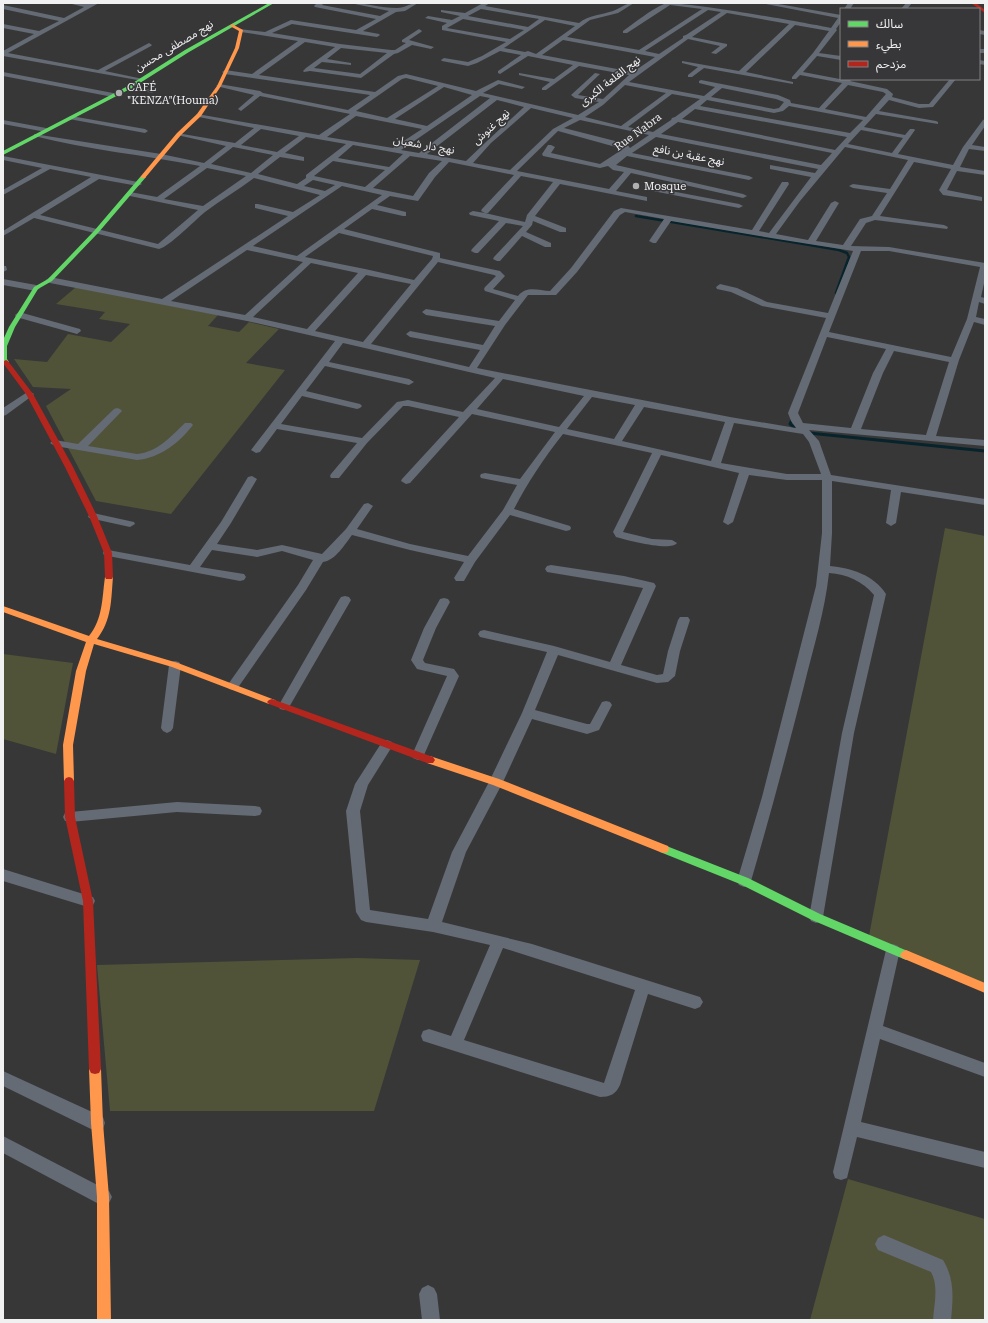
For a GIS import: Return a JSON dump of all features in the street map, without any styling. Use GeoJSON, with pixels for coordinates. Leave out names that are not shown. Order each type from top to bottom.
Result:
{"type":"FeatureCollection","features":[{"type":"Feature","properties":{"kind":"street"},"geometry":{"type":"LineString","coordinates":[[3,7],[11,3]]}},
{"type":"Feature","properties":{"kind":"street"},"geometry":{"type":"LineString","coordinates":[[71,3],[89,6]]}},
{"type":"Feature","properties":{"kind":"street"},"geometry":{"type":"LineString","coordinates":[[4,53],[96,3]]}},
{"type":"Feature","properties":{"kind":"street","name":"نهج مصطفى محسن"},"geometry":{"type":"LineString","coordinates":[[3,153],[130,87],[187,51],[271,3]]}},
{"type":"Feature","properties":{"kind":"street"},"geometry":{"type":"LineString","coordinates":[[321,3],[317,6],[381,18]]}},
{"type":"Feature","properties":{"kind":"street"},"geometry":{"type":"LineString","coordinates":[[353,3],[394,10],[403,10],[415,3]]}},
{"type":"Feature","properties":{"kind":"street"},"geometry":{"type":"LineString","coordinates":[[487,3],[452,22],[444,29],[511,41]]}},
{"type":"Feature","properties":{"kind":"street"},"geometry":{"type":"LineString","coordinates":[[538,55],[591,18],[616,12],[631,3]]}},
{"type":"Feature","properties":{"kind":"street"},"geometry":{"type":"LineString","coordinates":[[624,32],[668,3],[708,8],[834,30]]}},
{"type":"Feature","properties":{"kind":"street"},"geometry":{"type":"LineString","coordinates":[[640,52],[716,3]]}},
{"type":"Feature","properties":{"kind":"street"},"geometry":{"type":"LineString","coordinates":[[764,3],[786,5],[840,19]]}},
{"type":"Feature","properties":{"kind":"street"},"geometry":{"type":"LineString","coordinates":[[3,7],[65,20]]}},
{"type":"Feature","properties":{"kind":"street"},"geometry":{"type":"LineString","coordinates":[[480,7],[580,25]]}},
{"type":"Feature","properties":{"kind":"street"},"geometry":{"type":"LineString","coordinates":[[357,32],[394,10]]}},
{"type":"Feature","properties":{"kind":"street"},"geometry":{"type":"LineString","coordinates":[[443,11],[529,29]]}},
{"type":"Feature","properties":{"kind":"street","name":"نهج القلعة الكبرى"},"geometry":{"type":"LineString","coordinates":[[485,211],[516,173],[558,129],[579,118],[603,101],[640,67],[660,56],[726,11]]}},
{"type":"Feature","properties":{"kind":"street"},"geometry":{"type":"LineString","coordinates":[[428,18],[452,22]]}},
{"type":"Feature","properties":{"kind":"street"},"geometry":{"type":"LineString","coordinates":[[444,60],[470,64],[499,49],[529,29],[542,18]]}},
{"type":"Feature","properties":{"kind":"street"},"geometry":{"type":"LineString","coordinates":[[784,90],[815,54],[840,21]]}},
{"type":"Feature","properties":{"kind":"street"},"geometry":{"type":"LineString","coordinates":[[266,34],[291,22],[377,35]]}},
{"type":"Feature","properties":{"kind":"street"},"geometry":{"type":"LineString","coordinates":[[741,73],[794,23]]}},
{"type":"Feature","properties":{"kind":"street"},"geometry":{"type":"LineString","coordinates":[[232,25],[241,30],[340,46],[393,52]]}},
{"type":"Feature","properties":{"kind":"street"},"geometry":{"type":"LineString","coordinates":[[3,26],[40,33]]}},
{"type":"Feature","properties":{"kind":"street"},"geometry":{"type":"LineString","coordinates":[[104,1320],[102,1197],[97,1123],[88,901],[70,817],[68,745],[81,671],[91,640],[100,630],[104,619],[109,574],[108,553],[93,516],[29,394],[4,359],[4,346],[7,336],[36,288],[50,280],[96,232],[130,194],[179,134],[199,115],[219,86],[226,72],[237,48],[241,30]]}},
{"type":"Feature","properties":{"kind":"street"},"geometry":{"type":"LineString","coordinates":[[419,31],[404,40],[431,47]]}},
{"type":"Feature","properties":{"kind":"street"},"geometry":{"type":"LineString","coordinates":[[563,38],[660,56]]}},
{"type":"Feature","properties":{"kind":"street"},"geometry":{"type":"LineString","coordinates":[[685,38],[725,45],[714,53]]}},
{"type":"Feature","properties":{"kind":"street"},"geometry":{"type":"LineString","coordinates":[[254,76],[304,40]]}},
{"type":"Feature","properties":{"kind":"street"},"geometry":{"type":"LineString","coordinates":[[226,72],[254,76],[361,76],[393,52],[412,43]]}},
{"type":"Feature","properties":{"kind":"street"},"geometry":{"type":"LineString","coordinates":[[99,72],[149,44]]}},
{"type":"Feature","properties":{"kind":"street"},"geometry":{"type":"LineString","coordinates":[[300,75],[340,46]]}},
{"type":"Feature","properties":{"kind":"street"},"geometry":{"type":"LineString","coordinates":[[499,49],[538,55],[634,74]]}},
{"type":"Feature","properties":{"kind":"street"},"geometry":{"type":"LineString","coordinates":[[546,49],[553,51]]}},
{"type":"Feature","properties":{"kind":"street"},"geometry":{"type":"LineString","coordinates":[[4,53],[141,80]]}},
{"type":"Feature","properties":{"kind":"street"},"geometry":{"type":"LineString","coordinates":[[500,72],[528,54]]}},
{"type":"Feature","properties":{"kind":"street"},"geometry":{"type":"LineString","coordinates":[[815,54],[840,58]]}},
{"type":"Feature","properties":{"kind":"street"},"geometry":{"type":"LineString","coordinates":[[322,60],[349,64]]}},
{"type":"Feature","properties":{"kind":"street"},"geometry":{"type":"LineString","coordinates":[[595,66],[602,60]]}},
{"type":"Feature","properties":{"kind":"street"},"geometry":{"type":"LineString","coordinates":[[684,62],[741,73],[784,90],[788,104]]}},
{"type":"Feature","properties":{"kind":"street"},"geometry":{"type":"LineString","coordinates":[[544,89],[579,63]]}},
{"type":"Feature","properties":{"kind":"street"},"geometry":{"type":"LineString","coordinates":[[690,76],[703,66]]}},
{"type":"Feature","properties":{"kind":"street"},"geometry":{"type":"LineString","coordinates":[[798,73],[840,79]]}},
{"type":"Feature","properties":{"kind":"street"},"geometry":{"type":"LineString","coordinates":[[521,74],[555,80]]}},
{"type":"Feature","properties":{"kind":"street"},"geometry":{"type":"LineString","coordinates":[[597,74],[574,95],[577,97],[603,101]]}},
{"type":"Feature","properties":{"kind":"street"},"geometry":{"type":"LineString","coordinates":[[4,75],[113,95]]}},
{"type":"Feature","properties":{"kind":"street"},"geometry":{"type":"LineString","coordinates":[[300,75],[376,94]]}},
{"type":"Feature","properties":{"kind":"street"},"geometry":{"type":"LineString","coordinates":[[320,138],[376,94],[400,77],[404,76],[622,128],[823,168]]}},
{"type":"Feature","properties":{"kind":"street"},"geometry":{"type":"LineString","coordinates":[[771,236],[792,204],[890,94],[884,90],[848,80],[821,110]]}},
{"type":"Feature","properties":{"kind":"street"},"geometry":{"type":"LineString","coordinates":[[888,98],[920,106],[931,106],[952,80]]}},
{"type":"Feature","properties":{"kind":"street"},"geometry":{"type":"LineString","coordinates":[[394,150],[476,94],[498,82],[522,87]]}},
{"type":"Feature","properties":{"kind":"street"},"geometry":{"type":"LineString","coordinates":[[701,82],[720,86],[784,90]]}},
{"type":"Feature","properties":{"kind":"street"},"geometry":{"type":"LineString","coordinates":[[624,83],[774,112],[781,110],[788,104]]}},
{"type":"Feature","properties":{"kind":"street"},"geometry":{"type":"LineString","coordinates":[[219,86],[427,128]]}},
{"type":"Feature","properties":{"kind":"street"},"geometry":{"type":"LineString","coordinates":[[389,120],[442,86]]}},
{"type":"Feature","properties":{"kind":"street","name":"Rue Nabra"},"geometry":{"type":"LineString","coordinates":[[720,86],[705,99],[653,134],[612,166],[629,172],[743,196]]}},
{"type":"Feature","properties":{"kind":"street"},"geometry":{"type":"LineString","coordinates":[[130,87],[152,91]]}},
{"type":"Feature","properties":{"kind":"street"},"geometry":{"type":"LineString","coordinates":[[622,128],[671,92]]}},
{"type":"Feature","properties":{"kind":"street"},"geometry":{"type":"LineString","coordinates":[[241,109],[260,94]]}},
{"type":"Feature","properties":{"kind":"street"},"geometry":{"type":"LineString","coordinates":[[421,155],[496,98]]}},
{"type":"Feature","properties":{"kind":"street"},"geometry":{"type":"LineString","coordinates":[[788,104],[868,119]]}},
{"type":"Feature","properties":{"kind":"street","name":"نهج غنوش"},"geometry":{"type":"LineString","coordinates":[[468,164],[489,142],[529,106]]}},
{"type":"Feature","properties":{"kind":"street"},"geometry":{"type":"LineString","coordinates":[[694,107],[853,136]]}},
{"type":"Feature","properties":{"kind":"street"},"geometry":{"type":"LineString","coordinates":[[874,112],[936,123]]}},
{"type":"Feature","properties":{"kind":"street","name":"نهج دار شعبان"},"geometry":{"type":"LineString","coordinates":[[199,115],[352,144],[421,155],[644,199]]}},
{"type":"Feature","properties":{"kind":"street"},"geometry":{"type":"LineString","coordinates":[[71,118],[145,131]]}},
{"type":"Feature","properties":{"kind":"street"},"geometry":{"type":"LineString","coordinates":[[674,120],[837,152]]}},
{"type":"Feature","properties":{"kind":"street"},"geometry":{"type":"LineString","coordinates":[[979,199],[944,193],[943,190],[967,147],[985,121]]}},
{"type":"Feature","properties":{"kind":"street"},"geometry":{"type":"LineString","coordinates":[[3,122],[46,130]]}},
{"type":"Feature","properties":{"kind":"street"},"geometry":{"type":"LineString","coordinates":[[159,199],[259,127]]}},
{"type":"Feature","properties":{"kind":"street"},"geometry":{"type":"LineString","coordinates":[[860,128],[907,137]]}},
{"type":"Feature","properties":{"kind":"street"},"geometry":{"type":"LineString","coordinates":[[551,146],[546,154],[600,166],[606,164],[627,149],[624,146],[592,139],[585,135],[558,129]]}},
{"type":"Feature","properties":{"kind":"street"},"geometry":{"type":"LineString","coordinates":[[894,155],[912,130]]}},
{"type":"Feature","properties":{"kind":"street"},"geometry":{"type":"LineString","coordinates":[[179,134],[301,159]]}},
{"type":"Feature","properties":{"kind":"street"},"geometry":{"type":"LineString","coordinates":[[34,216],[159,247],[204,209],[252,175],[304,135]]}},
{"type":"Feature","properties":{"kind":"street"},"geometry":{"type":"LineString","coordinates":[[36,136],[161,156],[252,175],[326,194]]}},
{"type":"Feature","properties":{"kind":"street"},"geometry":{"type":"LineString","coordinates":[[312,178],[309,177],[352,144]]}},
{"type":"Feature","properties":{"kind":"street"},"geometry":{"type":"LineString","coordinates":[[844,145],[955,168],[985,172]]}},
{"type":"Feature","properties":{"kind":"street"},"geometry":{"type":"LineString","coordinates":[[967,147],[985,149]]}},
{"type":"Feature","properties":{"kind":"street"},"geometry":{"type":"LineString","coordinates":[[367,189],[409,153]]}},
{"type":"Feature","properties":{"kind":"street","name":"نهج عقبة بن نافع"},"geometry":{"type":"LineString","coordinates":[[626,154],[748,178]]}},
{"type":"Feature","properties":{"kind":"street"},"geometry":{"type":"LineString","coordinates":[[3,158],[138,184]]}},
{"type":"Feature","properties":{"kind":"street"},"geometry":{"type":"LineString","coordinates":[[333,159],[390,169]]}},
{"type":"Feature","properties":{"kind":"street"},"geometry":{"type":"LineString","coordinates":[[875,218],[912,159]]}},
{"type":"Feature","properties":{"kind":"street"},"geometry":{"type":"LineString","coordinates":[[298,187],[312,178],[412,200],[417,198],[432,175],[447,160]]}},
{"type":"Feature","properties":{"kind":"street"},"geometry":{"type":"LineString","coordinates":[[3,193],[48,167]]}},
{"type":"Feature","properties":{"kind":"street"},"geometry":{"type":"LineString","coordinates":[[773,168],[816,176]]}},
{"type":"Feature","properties":{"kind":"street"},"geometry":{"type":"LineString","coordinates":[[612,192],[629,172]]}},
{"type":"Feature","properties":{"kind":"street"},"geometry":{"type":"LineString","coordinates":[[3,234],[97,176]]}},
{"type":"Feature","properties":{"kind":"street"},"geometry":{"type":"LineString","coordinates":[[632,212],[663,179]]}},
{"type":"Feature","properties":{"kind":"street"},"geometry":{"type":"LineString","coordinates":[[497,259],[521,233],[558,181]]}},
{"type":"Feature","properties":{"kind":"street"},"geometry":{"type":"LineString","coordinates":[[163,302],[341,184]]}},
{"type":"Feature","properties":{"kind":"street"},"geometry":{"type":"LineString","coordinates":[[754,233],[784,184]]}},
{"type":"Feature","properties":{"kind":"street"},"geometry":{"type":"LineString","coordinates":[[853,186],[891,191]]}},
{"type":"Feature","properties":{"kind":"street"},"geometry":{"type":"LineString","coordinates":[[653,189],[739,206]]}},
{"type":"Feature","properties":{"kind":"street"},"geometry":{"type":"LineString","coordinates":[[130,194],[204,209]]}},
{"type":"Feature","properties":{"kind":"street"},"geometry":{"type":"LineString","coordinates":[[298,258],[388,194]]}},
{"type":"Feature","properties":{"kind":"street"},"geometry":{"type":"LineString","coordinates":[[811,242],[835,203]]}},
{"type":"Feature","properties":{"kind":"street"},"geometry":{"type":"LineString","coordinates":[[258,206],[295,214]]}},
{"type":"Feature","properties":{"kind":"street"},"geometry":{"type":"LineString","coordinates":[[370,206],[403,214]]}},
{"type":"Feature","properties":{"kind":"street"},"geometry":{"type":"LineString","coordinates":[[470,370],[519,299],[529,292],[543,294],[553,293],[574,270],[617,213],[624,210],[845,248],[889,249],[985,266],[980,300],[954,360],[930,438]]}},
{"type":"Feature","properties":{"kind":"street"},"geometry":{"type":"LineString","coordinates":[[473,213],[504,220],[529,221],[563,230]]}},
{"type":"Feature","properties":{"kind":"street"},"geometry":{"type":"LineString","coordinates":[[652,241],[669,218]]}},
{"type":"Feature","properties":{"kind":"street"},"geometry":{"type":"LineString","coordinates":[[845,248],[863,221],[875,218],[944,227]]}},
{"type":"Feature","properties":{"kind":"street"},"geometry":{"type":"LineString","coordinates":[[475,251],[504,220]]}},
{"type":"Feature","properties":{"kind":"street"},"geometry":{"type":"LineString","coordinates":[[337,230],[436,254],[436,260],[365,345]]}},
{"type":"Feature","properties":{"kind":"street"},"geometry":{"type":"LineString","coordinates":[[521,233],[548,245]]}},
{"type":"Feature","properties":{"kind":"street"},"geometry":{"type":"LineString","coordinates":[[245,247],[365,271],[416,283]]}},
{"type":"Feature","properties":{"kind":"street"},"geometry":{"type":"LineString","coordinates":[[744,881],[769,797],[805,657],[822,586],[824,569],[827,533],[827,477],[814,441],[794,418],[793,413],[858,248]]}},
{"type":"Feature","properties":{"kind":"street"},"geometry":{"type":"LineString","coordinates":[[247,318],[310,260]]}},
{"type":"Feature","properties":{"kind":"street"},"geometry":{"type":"LineString","coordinates":[[436,260],[497,273],[501,276],[488,289],[519,299]]}},
{"type":"Feature","properties":{"kind":"street"},"geometry":{"type":"LineString","coordinates":[[309,333],[365,271]]}},
{"type":"Feature","properties":{"kind":"street"},"geometry":{"type":"LineString","coordinates":[[50,280],[247,318],[470,370],[730,420],[803,429],[855,431],[985,443]]}},
{"type":"Feature","properties":{"kind":"street"},"geometry":{"type":"LineString","coordinates":[[3,282],[36,288]]}},
{"type":"Feature","properties":{"kind":"street"},"geometry":{"type":"LineString","coordinates":[[720,287],[734,290],[765,304],[832,316]]}},
{"type":"Feature","properties":{"kind":"street"},"geometry":{"type":"LineString","coordinates":[[426,312],[501,324]]}},
{"type":"Feature","properties":{"kind":"street"},"geometry":{"type":"LineString","coordinates":[[19,315],[78,331]]}},
{"type":"Feature","properties":{"kind":"street"},"geometry":{"type":"LineString","coordinates":[[971,320],[985,322]]}},
{"type":"Feature","properties":{"kind":"street"},"geometry":{"type":"LineString","coordinates":[[410,334],[485,348]]}},
{"type":"Feature","properties":{"kind":"street"},"geometry":{"type":"LineString","coordinates":[[824,334],[954,360]]}},
{"type":"Feature","properties":{"kind":"street"},"geometry":{"type":"LineString","coordinates":[[256,450],[341,340]]}},
{"type":"Feature","properties":{"kind":"street"},"geometry":{"type":"LineString","coordinates":[[855,431],[878,373],[892,347]]}},
{"type":"Feature","properties":{"kind":"street"},"geometry":{"type":"LineString","coordinates":[[323,363],[409,382]]}},
{"type":"Feature","properties":{"kind":"street"},"geometry":{"type":"LineString","coordinates":[[406,481],[501,376]]}},
{"type":"Feature","properties":{"kind":"street"},"geometry":{"type":"LineString","coordinates":[[300,393],[358,406]]}},
{"type":"Feature","properties":{"kind":"street"},"geometry":{"type":"LineString","coordinates":[[3,413],[29,394]]}},
{"type":"Feature","properties":{"kind":"street"},"geometry":{"type":"LineString","coordinates":[[460,578],[470,560],[508,511],[523,483],[553,439],[576,413],[590,394]]}},
{"type":"Feature","properties":{"kind":"street"},"geometry":{"type":"LineString","coordinates":[[335,476],[364,441],[400,404],[404,403],[561,430],[657,453],[745,471],[787,477],[827,477],[985,502]]}},
{"type":"Feature","properties":{"kind":"street"},"geometry":{"type":"LineString","coordinates":[[616,443],[641,404]]}},
{"type":"Feature","properties":{"kind":"street"},"geometry":{"type":"LineString","coordinates":[[81,447],[117,411]]}},
{"type":"Feature","properties":{"kind":"street"},"geometry":{"type":"LineString","coordinates":[[715,465],[730,420]]}},
{"type":"Feature","properties":{"kind":"street"},"geometry":{"type":"LineString","coordinates":[[55,443],[137,457],[145,457],[164,448],[188,425]]}},
{"type":"Feature","properties":{"kind":"street"},"geometry":{"type":"LineString","coordinates":[[275,426],[364,441]]}},
{"type":"Feature","properties":{"kind":"street"},"geometry":{"type":"LineString","coordinates":[[657,453],[618,534],[652,542],[672,543]]}},
{"type":"Feature","properties":{"kind":"street"},"geometry":{"type":"LineString","coordinates":[[728,522],[745,471]]}},
{"type":"Feature","properties":{"kind":"street"},"geometry":{"type":"LineString","coordinates":[[485,476],[523,483]]}},
{"type":"Feature","properties":{"kind":"street"},"geometry":{"type":"LineString","coordinates":[[193,569],[238,504],[252,479]]}},
{"type":"Feature","properties":{"kind":"street"},"geometry":{"type":"LineString","coordinates":[[891,523],[896,488]]}},
{"type":"Feature","properties":{"kind":"street"},"geometry":{"type":"LineString","coordinates":[[210,546],[257,554],[282,548],[320,558],[327,557],[350,531],[368,506]]}},
{"type":"Feature","properties":{"kind":"street"},"geometry":{"type":"LineString","coordinates":[[508,511],[566,528]]}},
{"type":"Feature","properties":{"kind":"street"},"geometry":{"type":"LineString","coordinates":[[93,516],[130,524]]}},
{"type":"Feature","properties":{"kind":"street"},"geometry":{"type":"LineString","coordinates":[[350,531],[410,547],[470,560]]}},
{"type":"Feature","properties":{"kind":"street"},"geometry":{"type":"LineString","coordinates":[[108,553],[240,576]]}},
{"type":"Feature","properties":{"kind":"street"},"geometry":{"type":"LineString","coordinates":[[233,686],[274,624],[302,587],[320,558]]}},
{"type":"Feature","properties":{"kind":"street"},"geometry":{"type":"LineString","coordinates":[[551,569],[624,580],[650,586],[614,666]]}},
{"type":"Feature","properties":{"kind":"street"},"geometry":{"type":"LineString","coordinates":[[816,917],[848,733],[880,594],[866,581],[852,573],[824,569]]}},
{"type":"Feature","properties":{"kind":"street"},"geometry":{"type":"LineString","coordinates":[[284,706],[345,600]]}},
{"type":"Feature","properties":{"kind":"street"},"geometry":{"type":"LineString","coordinates":[[418,755],[453,676],[450,672],[421,666],[417,660],[430,628],[444,602]]}},
{"type":"Feature","properties":{"kind":"street"},"geometry":{"type":"LineString","coordinates":[[3,608],[91,640],[233,686],[387,745],[496,782],[744,881],[816,917],[985,988]]}},
{"type":"Feature","properties":{"kind":"street"},"geometry":{"type":"LineString","coordinates":[[484,634],[554,650],[658,679],[664,679],[669,676],[674,651],[684,620]]}},
{"type":"Feature","properties":{"kind":"street"},"geometry":{"type":"LineString","coordinates":[[433,926],[459,852],[496,782],[528,713],[554,650]]}},
{"type":"Feature","properties":{"kind":"street"},"geometry":{"type":"LineString","coordinates":[[167,728],[175,666]]}},
{"type":"Feature","properties":{"kind":"street"},"geometry":{"type":"LineString","coordinates":[[528,713],[591,729],[595,727],[606,705]]}},
{"type":"Feature","properties":{"kind":"street"},"geometry":{"type":"LineString","coordinates":[[387,745],[359,789],[354,802],[353,811],[363,912],[366,916],[467,932],[695,1002]]}},
{"type":"Feature","properties":{"kind":"street"},"geometry":{"type":"LineString","coordinates":[[70,817],[176,807],[255,811]]}},
{"type":"Feature","properties":{"kind":"street"},"geometry":{"type":"LineString","coordinates":[[3,875],[88,901]]}},
{"type":"Feature","properties":{"kind":"street"},"geometry":{"type":"LineString","coordinates":[[455,1044],[499,941]]}},
{"type":"Feature","properties":{"kind":"street"},"geometry":{"type":"LineString","coordinates":[[841,1172],[894,950]]}},
{"type":"Feature","properties":{"kind":"street"},"geometry":{"type":"LineString","coordinates":[[429,1036],[600,1090],[607,1090],[612,1085],[644,987]]}},
{"type":"Feature","properties":{"kind":"street"},"geometry":{"type":"LineString","coordinates":[[875,1030],[985,1070]]}},
{"type":"Feature","properties":{"kind":"street"},"geometry":{"type":"LineString","coordinates":[[3,1078],[97,1123]]}},
{"type":"Feature","properties":{"kind":"street"},"geometry":{"type":"LineString","coordinates":[[851,1128],[985,1160]]}},
{"type":"Feature","properties":{"kind":"street"},"geometry":{"type":"LineString","coordinates":[[3,1144],[102,1197]]}},
{"type":"Feature","properties":{"kind":"street"},"geometry":{"type":"LineString","coordinates":[[884,1244],[937,1266],[945,1280],[942,1320]]}},
{"type":"Feature","properties":{"kind":"street"},"geometry":{"type":"LineString","coordinates":[[428,1294],[431,1320]]}},
{"type":"Feature","properties":{"kind":"green space"},"geometry":{"type":"Polygon","coordinates":[[[76,287],[218,315],[208,326],[239,332],[249,322],[279,329],[246,363],[285,370],[171,514],[96,501],[46,406],[71,389],[33,387],[14,359],[47,362],[68,334],[111,342],[130,324],[99,319],[105,312],[56,304],[76,287]]]}},
{"type":"Feature","properties":{"kind":"green space"},"geometry":{"type":"Polygon","coordinates":[[[945,528],[985,536],[985,984],[869,936],[945,528]]]}},
{"type":"Feature","properties":{"kind":"green space"},"geometry":{"type":"Polygon","coordinates":[[[3,654],[73,663],[56,754],[3,739],[3,654]]]}},
{"type":"Feature","properties":{"kind":"green space"},"geometry":{"type":"Polygon","coordinates":[[[357,958],[420,960],[374,1111],[110,1111],[97,965],[357,958]]]}},
{"type":"Feature","properties":{"kind":"green space"},"geometry":{"type":"Polygon","coordinates":[[[848,1179],[985,1219],[985,1320],[810,1320],[848,1179]]]}},
{"type":"Feature","properties":{"kind":"waterway"},"geometry":{"type":"LineString","coordinates":[[636,216],[839,250],[847,253],[849,257],[836,293]]}},
{"type":"Feature","properties":{"kind":"waterway"},"geometry":{"type":"LineString","coordinates":[[793,417],[790,424],[799,430]]}},
{"type":"Feature","properties":{"kind":"waterway"},"geometry":{"type":"LineString","coordinates":[[809,433],[985,451]]}},
{"type":"Feature","properties":{"kind":"traffic: fast"},"geometry":{"type":"LineString","coordinates":[[3,153],[130,87],[187,51],[272,3]]}},
{"type":"Feature","properties":{"kind":"traffic: fast"},"geometry":{"type":"LineString","coordinates":[[6,362],[4,359],[4,346],[12,327],[36,288],[50,280],[96,232],[143,177]]}},
{"type":"Feature","properties":{"kind":"traffic: fast"},"geometry":{"type":"LineString","coordinates":[[664,849],[744,881],[816,917],[906,955]]}},
{"type":"Feature","properties":{"kind":"traffic: slow"},"geometry":{"type":"LineString","coordinates":[[143,177],[179,134],[199,115],[219,86],[237,48],[241,30],[232,25]]}},
{"type":"Feature","properties":{"kind":"traffic: slow"},"geometry":{"type":"LineString","coordinates":[[69,781],[68,745],[81,671],[91,640],[99,630],[104,619],[109,577]]}},
{"type":"Feature","properties":{"kind":"traffic: slow"},"geometry":{"type":"LineString","coordinates":[[3,609],[91,640],[175,665],[272,702]]}},
{"type":"Feature","properties":{"kind":"traffic: slow"},"geometry":{"type":"LineString","coordinates":[[430,760],[496,782],[664,849]]}},
{"type":"Feature","properties":{"kind":"traffic: slow"},"geometry":{"type":"LineString","coordinates":[[906,955],[985,988]]}},
{"type":"Feature","properties":{"kind":"traffic: slow"},"geometry":{"type":"LineString","coordinates":[[95,1069],[97,1123],[103,1197],[104,1320]]}},
{"type":"Feature","properties":{"kind":"traffic: jam"},"geometry":{"type":"LineString","coordinates":[[973,3],[980,8]]}},
{"type":"Feature","properties":{"kind":"traffic: jam"},"geometry":{"type":"LineString","coordinates":[[980,8],[985,12]]}},
{"type":"Feature","properties":{"kind":"traffic: jam"},"geometry":{"type":"LineString","coordinates":[[6,362],[29,394],[69,467],[93,516],[108,553],[109,577]]}},
{"type":"Feature","properties":{"kind":"traffic: jam"},"geometry":{"type":"LineString","coordinates":[[272,702],[430,760]]}},
{"type":"Feature","properties":{"kind":"traffic: jam"},"geometry":{"type":"LineString","coordinates":[[69,781],[70,817],[88,901],[95,1069]]}},
{"type":"Feature","properties":{"kind":"place","name":"CAFÉ \"KENZA\"(Houma)"},"geometry":{"type":"Point","coordinates":[119,93]}},
{"type":"Feature","properties":{"kind":"place","name":"Mosque"},"geometry":{"type":"Point","coordinates":[636,186]}}]}
